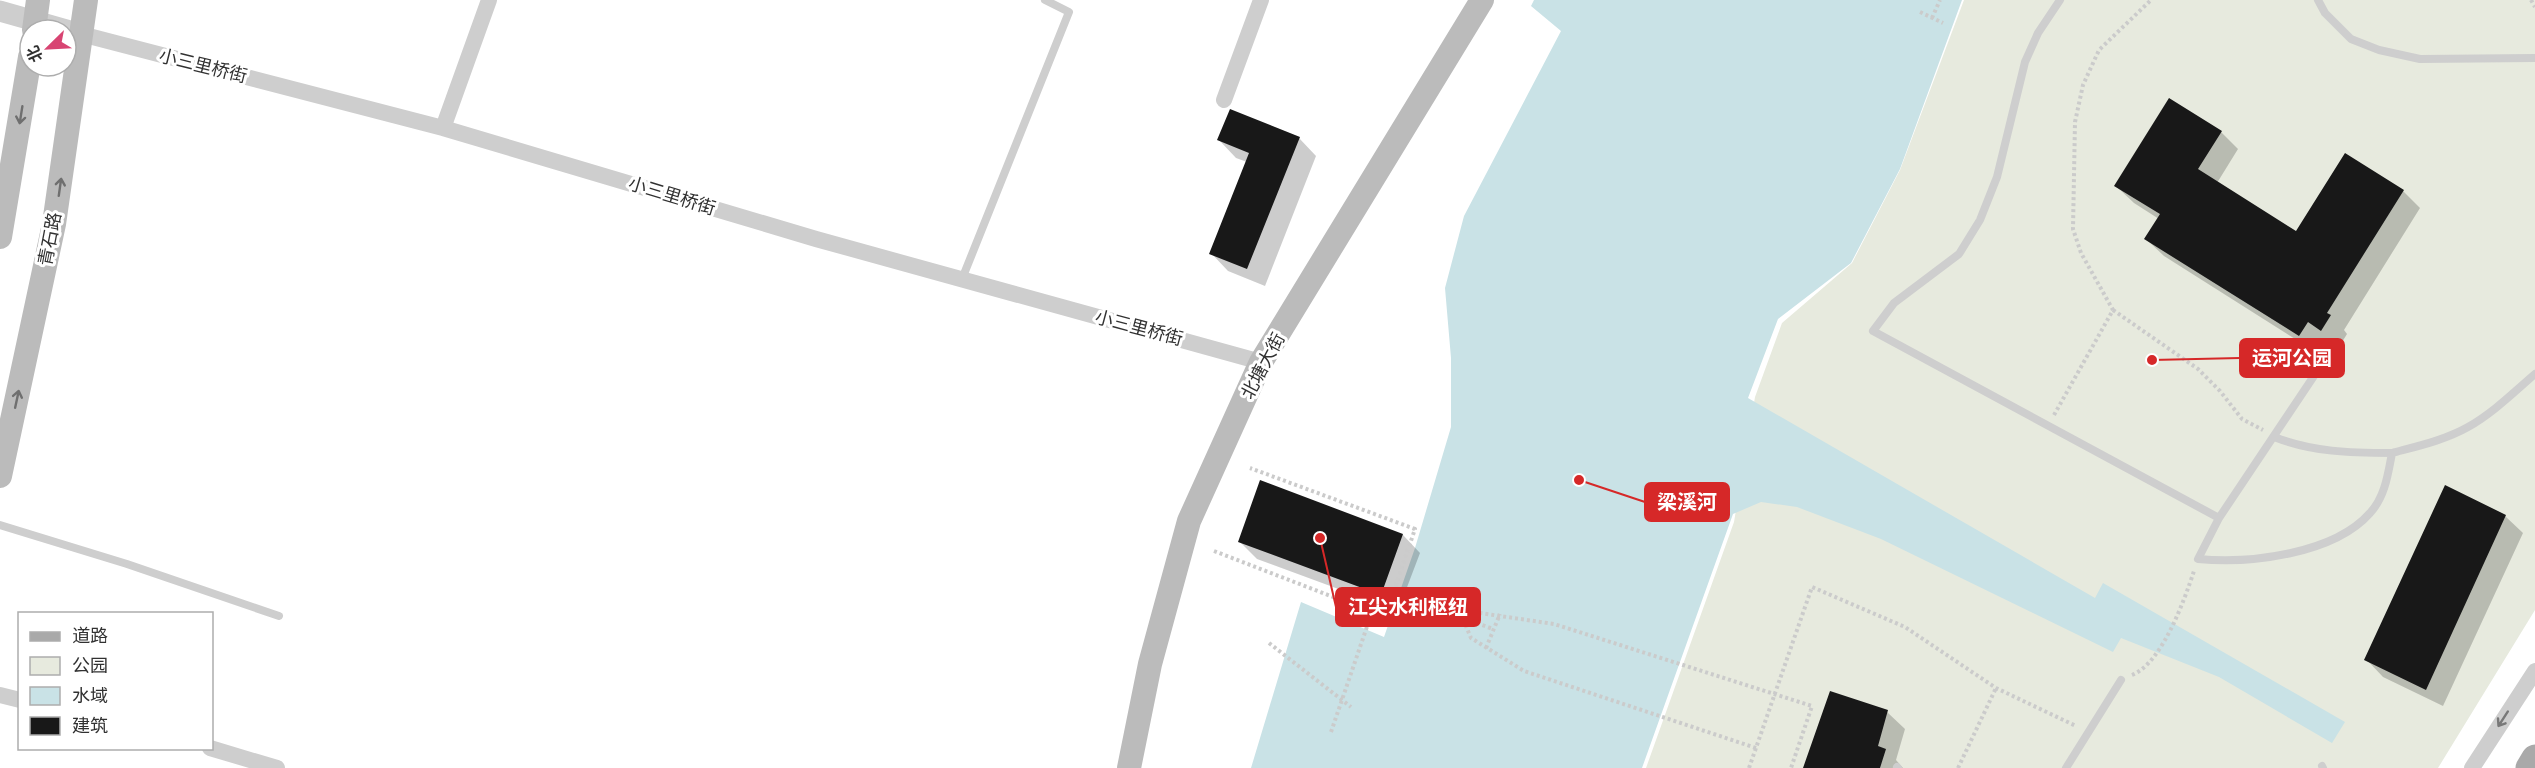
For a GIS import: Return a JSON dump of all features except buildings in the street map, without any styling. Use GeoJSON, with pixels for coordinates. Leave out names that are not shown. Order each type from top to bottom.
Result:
{"type":"FeatureCollection","features":[{"type":"Feature","properties":{"kind":"main road","name":"青石路"},"geometry":{"type":"LineString","coordinates":[[0,476],[54,224],[86,0]]}},
{"type":"Feature","properties":{"kind":"main road","name":"北塘大街"},"geometry":{"type":"LineString","coordinates":[[1129,768],[1150,664],[1189,521],[1261,362],[1482,0]]}},
{"type":"Feature","properties":{"kind":"main road"},"geometry":{"type":"LineString","coordinates":[[0,237],[26,78]]}},
{"type":"Feature","properties":{"kind":"main road"},"geometry":{"type":"LineString","coordinates":[[2529,768],[2535,758]]}},
{"type":"Feature","properties":{"kind":"street"},"geometry":{"type":"LineString","coordinates":[[443,128],[489,0]]}},
{"type":"Feature","properties":{"kind":"street"},"geometry":{"type":"LineString","coordinates":[[1224,100],[1261,0]]}},
{"type":"Feature","properties":{"kind":"street"},"geometry":{"type":"LineString","coordinates":[[0,10],[36,17],[81,34]]}},
{"type":"Feature","properties":{"kind":"street","name":"小三里桥街"},"geometry":{"type":"LineString","coordinates":[[81,34],[443,128],[816,239],[1261,362]]}},
{"type":"Feature","properties":{"kind":"street"},"geometry":{"type":"LineString","coordinates":[[2472,768],[2535,671]]}},
{"type":"Feature","properties":{"kind":"street"},"geometry":{"type":"LineString","coordinates":[[0,695],[18,700]]}},
{"type":"Feature","properties":{"kind":"street"},"geometry":{"type":"LineString","coordinates":[[213,749],[277,768]]}},
{"type":"Feature","properties":{"kind":"lane"},"geometry":{"type":"LineString","coordinates":[[962,279],[1069,12],[1045,0]]}},
{"type":"Feature","properties":{"kind":"lane"},"geometry":{"type":"LineString","coordinates":[[2060,0],[2037,33],[2025,62],[1997,177],[1980,220],[1959,254],[1894,303],[1873,332],[2219,519]]}},
{"type":"Feature","properties":{"kind":"lane"},"geometry":{"type":"LineString","coordinates":[[2318,0],[2325,12],[2351,39],[2379,50],[2420,59],[2535,58]]}},
{"type":"Feature","properties":{"kind":"lane"},"geometry":{"type":"LineString","coordinates":[[2332,349],[2219,519],[2198,559],[2223,561],[2268,557],[2323,544],[2350,532],[2372,512],[2386,483],[2392,453]]}},
{"type":"Feature","properties":{"kind":"lane"},"geometry":{"type":"LineString","coordinates":[[2274,436],[2300,447],[2338,453],[2392,453],[2433,442],[2468,427],[2495,409],[2535,374]]}},
{"type":"Feature","properties":{"kind":"lane"},"geometry":{"type":"LineString","coordinates":[[0,525],[127,564],[279,616]]}},
{"type":"Feature","properties":{"kind":"lane"},"geometry":{"type":"LineString","coordinates":[[2066,768],[2121,680]]}},
{"type":"Feature","properties":{"kind":"path"},"geometry":{"type":"LineString","coordinates":[[1932,18],[1940,0]]}},
{"type":"Feature","properties":{"kind":"path"},"geometry":{"type":"LineString","coordinates":[[2151,0],[2099,50],[2083,85],[2075,122],[2073,229],[2081,253],[2113,310],[2198,369],[2220,391],[2242,419],[2274,436]]}},
{"type":"Feature","properties":{"kind":"path"},"geometry":{"type":"LineString","coordinates":[[2530,0],[2535,7]]}},
{"type":"Feature","properties":{"kind":"path"},"geometry":{"type":"LineString","coordinates":[[1920,12],[1943,23]]}},
{"type":"Feature","properties":{"kind":"path"},"geometry":{"type":"LineString","coordinates":[[2048,426],[2113,310]]}},
{"type":"Feature","properties":{"kind":"path"},"geometry":{"type":"LineString","coordinates":[[1214,551],[1385,617],[1415,530],[1250,468]]}},
{"type":"Feature","properties":{"kind":"path"},"geometry":{"type":"LineString","coordinates":[[2143,670],[2179,616],[2198,559]]}},
{"type":"Feature","properties":{"kind":"path"},"geometry":{"type":"LineString","coordinates":[[1749,768],[1812,587],[1905,627],[1996,688],[2088,732]]}},
{"type":"Feature","properties":{"kind":"path"},"geometry":{"type":"LineString","coordinates":[[1392,593],[1494,629]]}},
{"type":"Feature","properties":{"kind":"path"},"geometry":{"type":"LineString","coordinates":[[1331,732],[1372,612]]}},
{"type":"Feature","properties":{"kind":"path"},"geometry":{"type":"LineString","coordinates":[[1486,648],[1500,614]]}},
{"type":"Feature","properties":{"kind":"path"},"geometry":{"type":"LineString","coordinates":[[1756,748],[1524,671],[1471,638],[1465,624],[1470,615],[1500,614],[1575,630],[1812,706],[1791,768]]}},
{"type":"Feature","properties":{"kind":"path"},"geometry":{"type":"LineString","coordinates":[[1269,643],[1351,707]]}},
{"type":"Feature","properties":{"kind":"path"},"geometry":{"type":"LineString","coordinates":[[1958,768],[1996,688]]}},
{"type":"Feature","properties":{"kind":"green space"},"geometry":{"type":"Polygon","coordinates":[[[1964,0],[2535,0],[2535,610],[2438,768],[1646,768],[1734,522],[1755,397],[1782,323],[1852,263],[1900,170],[1964,0]]]}},
{"type":"Feature","properties":{"kind":"water"},"geometry":{"type":"Polygon","coordinates":[[[1534,0],[1962,0],[1900,169],[1851,263],[1778,319],[1748,398],[2095,598],[2103,583],[2345,722],[2332,743],[2219,677],[2121,638],[2113,652],[1881,539],[1797,507],[1761,502],[1733,514],[1642,768],[1251,768],[1301,602],[1384,637],[1415,548],[1451,427],[1451,358],[1445,288],[1464,216],[1561,31],[1531,6],[1534,0]]]}},
{"type":"Feature","properties":{"kind":"place","name":"运河公园"},"geometry":{"type":"Point","coordinates":[2152,360]}},
{"type":"Feature","properties":{"kind":"place","name":"梁溪河"},"geometry":{"type":"Point","coordinates":[1579,480]}},
{"type":"Feature","properties":{"kind":"place","name":"江尖水利枢纽"},"geometry":{"type":"Point","coordinates":[1320,538]}}]}
